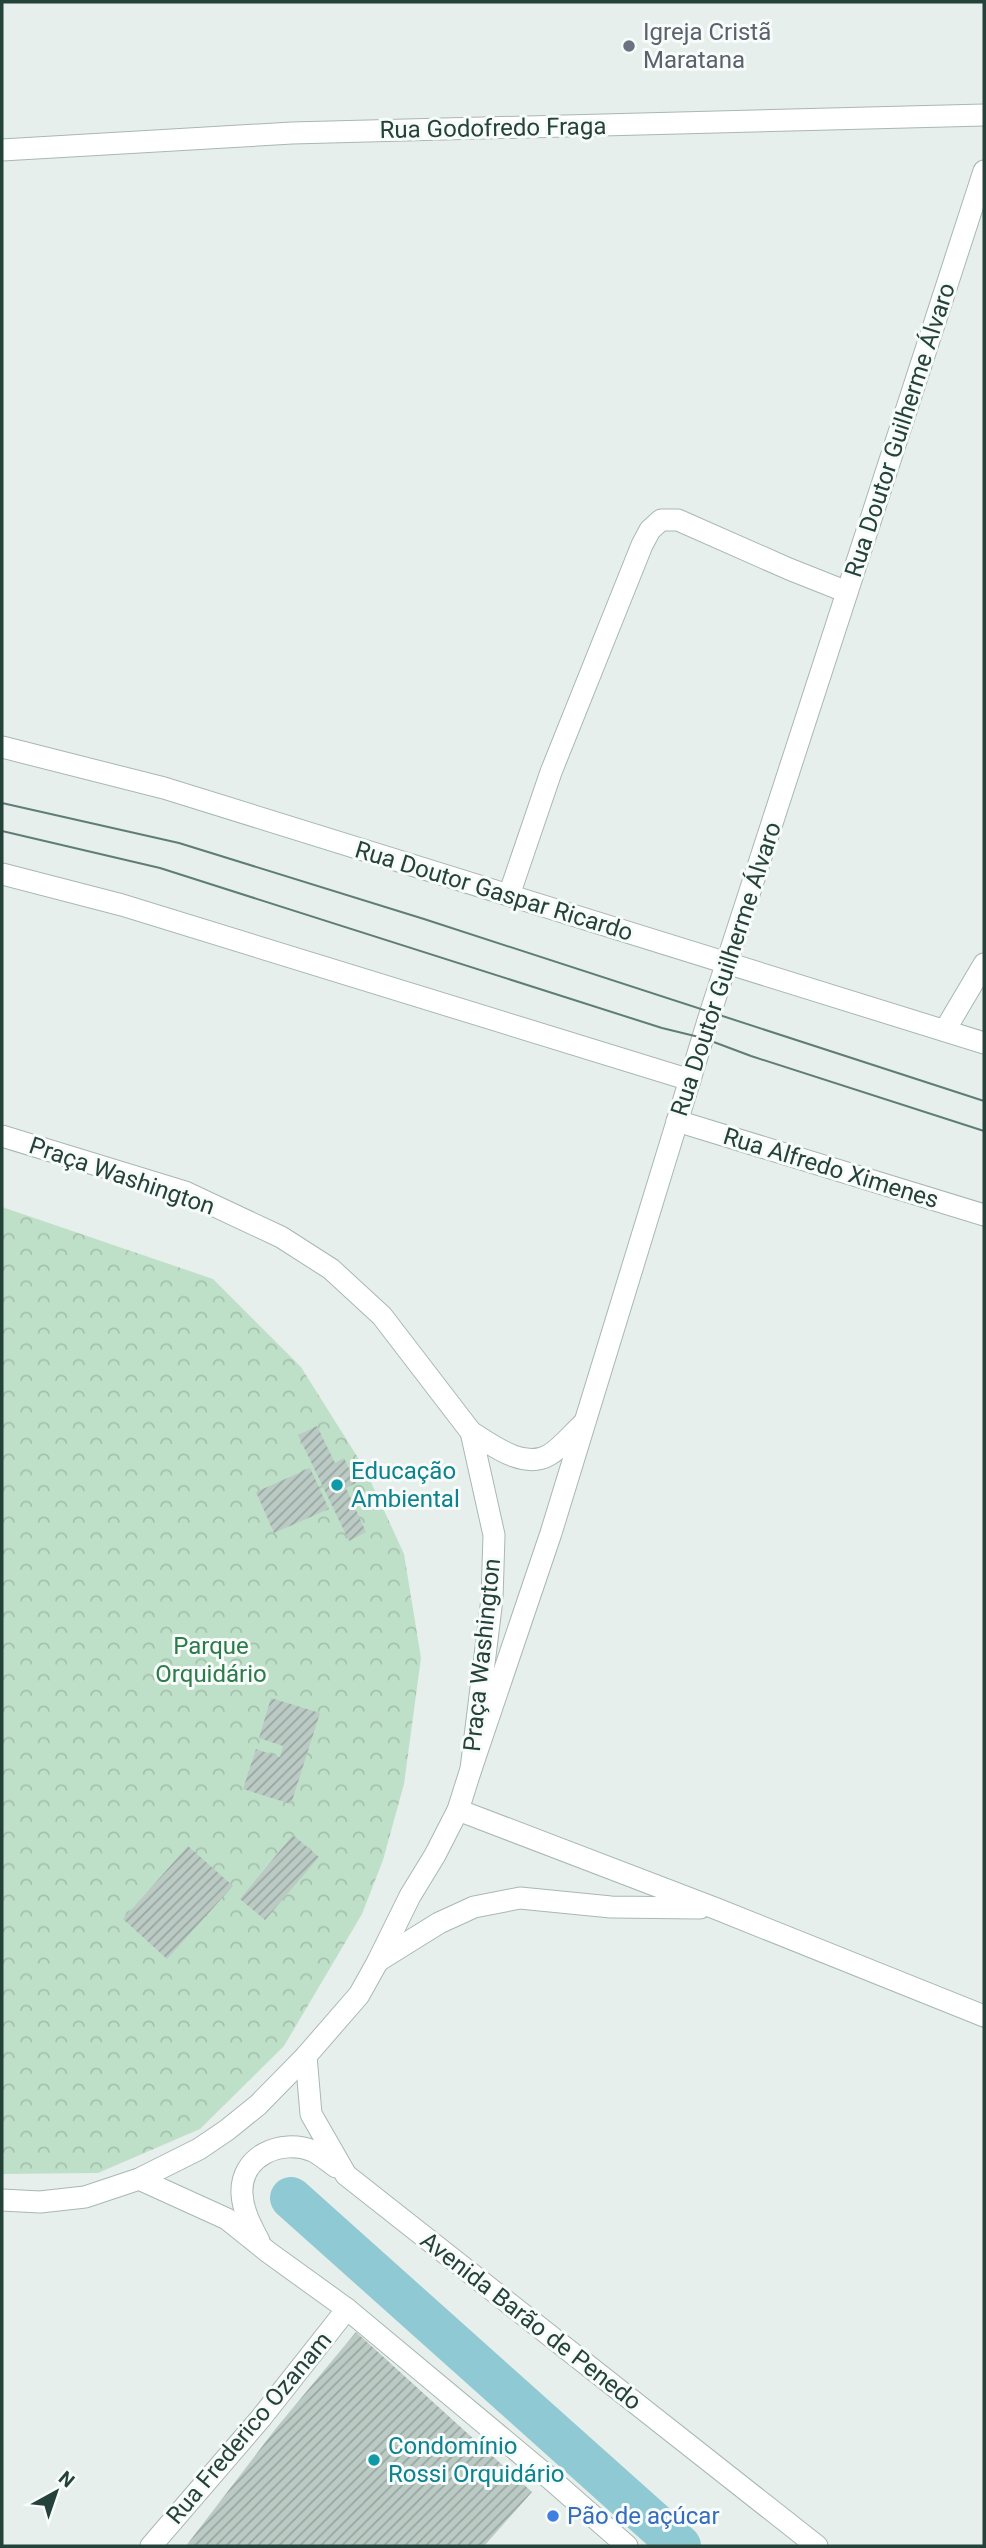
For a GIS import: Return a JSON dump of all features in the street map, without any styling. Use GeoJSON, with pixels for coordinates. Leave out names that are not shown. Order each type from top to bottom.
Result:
{"type":"FeatureCollection","features":[{"type":"Feature","properties":{"kind":"street","name":"Rua Godofredo Fraga"},"geometry":{"type":"LineString","coordinates":[[2,149],[292,133],[984,116]]}},
{"type":"Feature","properties":{"kind":"street","name":"Rua Doutor Guilherme Álvaro"},"geometry":{"type":"LineString","coordinates":[[471,1769],[505,1674],[727,963],[984,171]]}},
{"type":"Feature","properties":{"kind":"street"},"geometry":{"type":"LineString","coordinates":[[509,895],[551,772],[632,570],[650,530],[661,520],[678,520],[847,592]]}},
{"type":"Feature","properties":{"kind":"street","name":"Rua Doutor Gaspar Ricardo"},"geometry":{"type":"LineString","coordinates":[[2,747],[164,788],[984,1043]]}},
{"type":"Feature","properties":{"kind":"street"},"geometry":{"type":"LineString","coordinates":[[2,874],[122,905],[690,1080]]}},
{"type":"Feature","properties":{"kind":"street"},"geometry":{"type":"LineString","coordinates":[[944,1030],[984,964]]}},
{"type":"Feature","properties":{"kind":"street","name":"Rua Alfredo Ximenes"},"geometry":{"type":"LineString","coordinates":[[677,1121],[984,1215]]}},
{"type":"Feature","properties":{"kind":"street","name":"Praça Washington"},"geometry":{"type":"LineString","coordinates":[[2,1136],[185,1192],[290,1244],[331,1269],[382,1316],[471,1432],[494,1535],[492,1599],[471,1769],[458,1810],[359,1995],[306,2056],[258,2105],[199,2149],[139,2179],[85,2197],[40,2202],[2,2200]]}},
{"type":"Feature","properties":{"kind":"street"},"geometry":{"type":"LineString","coordinates":[[471,1432],[503,1452],[527,1460],[548,1456],[584,1423]]}},
{"type":"Feature","properties":{"kind":"street"},"geometry":{"type":"LineString","coordinates":[[458,1810],[717,1909],[984,2016]]}},
{"type":"Feature","properties":{"kind":"street"},"geometry":{"type":"LineString","coordinates":[[378,1961],[439,1923],[474,1907],[520,1898],[611,1907],[717,1909]]}},
{"type":"Feature","properties":{"kind":"street"},"geometry":{"type":"LineString","coordinates":[[929,1993],[984,2000]]}},
{"type":"Feature","properties":{"kind":"street","name":"Avenida Barão de Penedo"},"geometry":{"type":"LineString","coordinates":[[306,2056],[311,2114],[346,2175],[817,2546]]}},
{"type":"Feature","properties":{"kind":"street"},"geometry":{"type":"LineString","coordinates":[[262,2247],[249,2223],[242,2193],[245,2174],[258,2156],[278,2147],[314,2151],[346,2175]]}},
{"type":"Feature","properties":{"kind":"street"},"geometry":{"type":"LineString","coordinates":[[139,2179],[227,2219],[347,2308],[627,2546]]}},
{"type":"Feature","properties":{"kind":"street","name":"Rua Frederico Ozanam"},"geometry":{"type":"LineString","coordinates":[[151,2546],[261,2418],[347,2308]]}},
{"type":"Feature","properties":{"kind":"green space","name":"Parque Orquidário"},"geometry":{"type":"Polygon","coordinates":[[[2,1207],[213,1279],[301,1367],[365,1469],[404,1554],[421,1658],[404,1784],[383,1860],[362,1914],[284,2046],[200,2129],[98,2173],[2,2174],[2,1207]]]}},
{"type":"Feature","properties":{"kind":"building","name":"Educação Ambiental"},"geometry":{"type":"Polygon","coordinates":[[[317,1426],[335,1463],[344,1458],[356,1483],[346,1488],[366,1532],[349,1541],[298,1435],[317,1426]]]}},
{"type":"Feature","properties":{"kind":"building"},"geometry":{"type":"Polygon","coordinates":[[[310,1468],[329,1509],[274,1533],[256,1492],[310,1468]]]}},
{"type":"Feature","properties":{"kind":"building"},"geometry":{"type":"Polygon","coordinates":[[[271,1698],[320,1713],[291,1804],[243,1789],[256,1749],[280,1757],[283,1746],[259,1738],[271,1698]]]}},
{"type":"Feature","properties":{"kind":"building"},"geometry":{"type":"Polygon","coordinates":[[[293,1835],[319,1857],[265,1920],[240,1899],[293,1835]]]}},
{"type":"Feature","properties":{"kind":"building"},"geometry":{"type":"Polygon","coordinates":[[[188,1846],[233,1886],[167,1959],[123,1919],[188,1846]]]}},
{"type":"Feature","properties":{"kind":"building","name":"Condomínio Rossi Orquidário"},"geometry":{"type":"Polygon","coordinates":[[[356,2332],[532,2492],[484,2546],[186,2546],[277,2427],[356,2332]]]}},
{"type":"Feature","properties":{"kind":"waterway"},"geometry":{"type":"LineString","coordinates":[[291,2198],[680,2546]]}},
{"type":"Feature","properties":{"kind":"tram line"},"geometry":{"type":"LineString","coordinates":[[2,803],[179,843],[424,919],[984,1101]]}},
{"type":"Feature","properties":{"kind":"tram line"},"geometry":{"type":"LineString","coordinates":[[2,831],[160,868],[662,1028],[703,1038],[984,1131]]}},
{"type":"Feature","properties":{"kind":"place","name":"Igreja Cristã Maratana"},"geometry":{"type":"Point","coordinates":[629,46]}},
{"type":"Feature","properties":{"kind":"place","name":"Educação Ambiental"},"geometry":{"type":"Point","coordinates":[337,1485]}},
{"type":"Feature","properties":{"kind":"place","name":"Condomínio Rossi Orquidário"},"geometry":{"type":"Point","coordinates":[374,2460]}},
{"type":"Feature","properties":{"kind":"place","name":"Pão de açúcar"},"geometry":{"type":"Point","coordinates":[553,2516]}}]}
